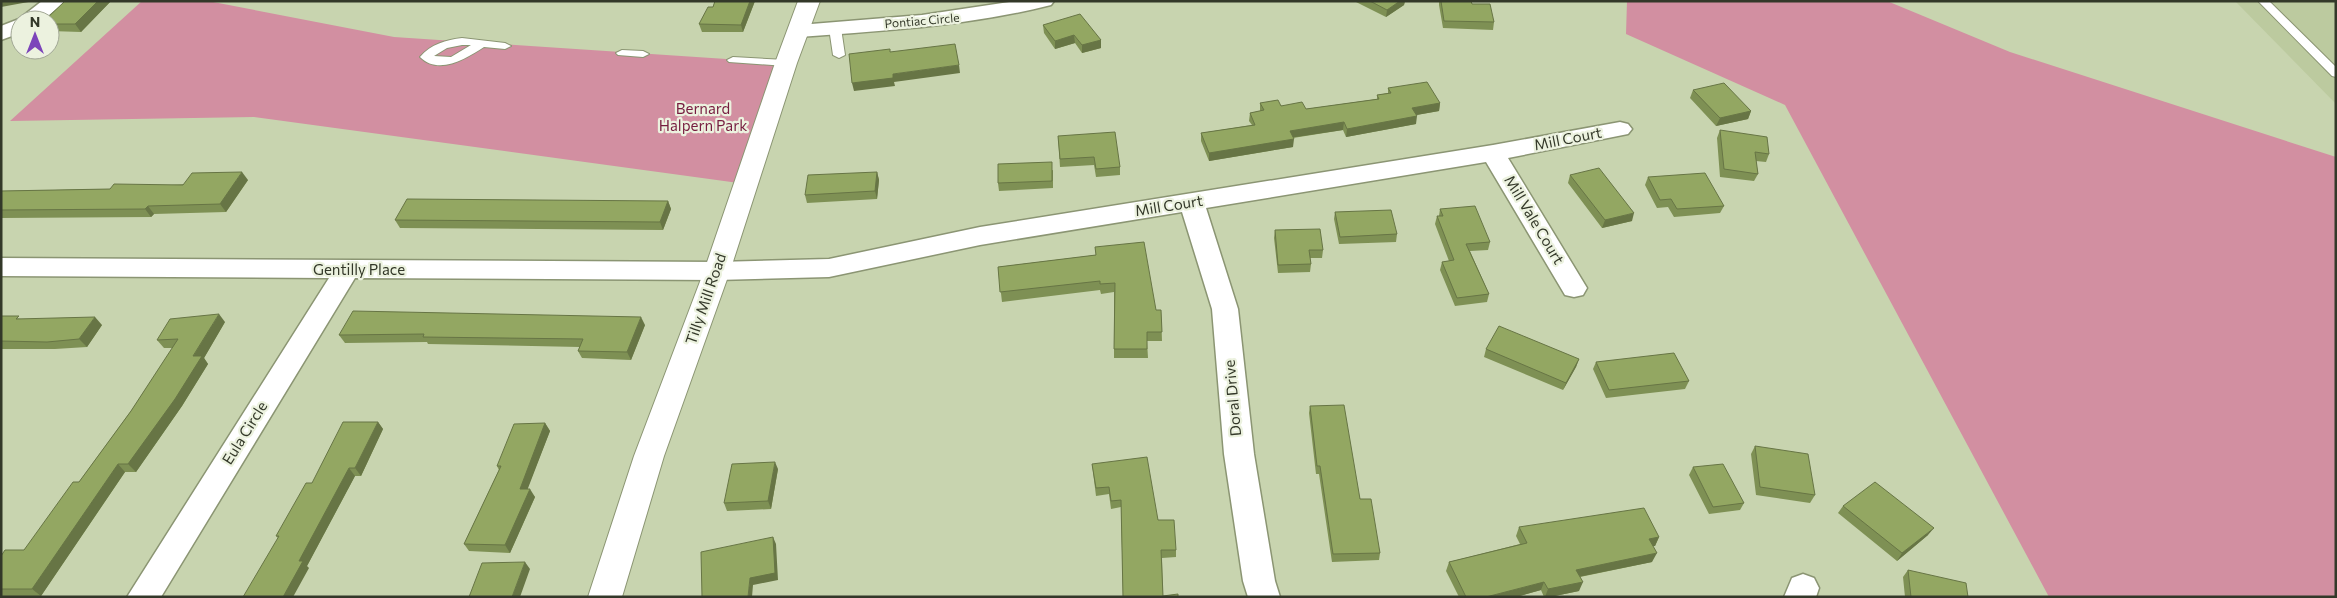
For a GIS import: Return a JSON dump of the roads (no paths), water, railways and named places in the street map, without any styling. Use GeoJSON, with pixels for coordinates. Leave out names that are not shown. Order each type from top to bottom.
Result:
{"type":"FeatureCollection","features":[{"type":"Feature","properties":{"kind":"street"},"geometry":{"type":"LineString","coordinates":[[43,10],[56,1]]}},
{"type":"Feature","properties":{"kind":"street","name":"Tilly Mill Road"},"geometry":{"type":"LineString","coordinates":[[606,597],[649,456],[717,271],[786,63],[809,1]]}},
{"type":"Feature","properties":{"kind":"street","name":"Pontiac Circle"},"geometry":{"type":"LineString","coordinates":[[799,31],[961,17],[1014,9],[1044,1]]}},
{"type":"Feature","properties":{"kind":"street","name":"Mill Court"},"geometry":{"type":"LineString","coordinates":[[717,271],[829,268],[980,236],[1493,153],[1620,129]]}},
{"type":"Feature","properties":{"kind":"street","name":"Mill Vale Court"},"geometry":{"type":"LineString","coordinates":[[1493,153],[1574,288]]}},
{"type":"Feature","properties":{"kind":"street","name":"Doral Drive"},"geometry":{"type":"LineString","coordinates":[[1192,202],[1225,310],[1238,454],[1259,581],[1264,597]]}},
{"type":"Feature","properties":{"kind":"street","name":"Gentilly Place"},"geometry":{"type":"LineString","coordinates":[[1,267],[717,271]]}},
{"type":"Feature","properties":{"kind":"street","name":"Eula Circle"},"geometry":{"type":"LineString","coordinates":[[143,597],[347,270]]}},
{"type":"Feature","properties":{"kind":"lane"},"geometry":{"type":"LineString","coordinates":[[2263,1],[2336,74]]}},
{"type":"Feature","properties":{"kind":"lane"},"geometry":{"type":"LineString","coordinates":[[835,28],[839,55]]}},
{"type":"Feature","properties":{"kind":"lane"},"geometry":{"type":"LineString","coordinates":[[481,44],[505,46]]}},
{"type":"Feature","properties":{"kind":"lane"},"geometry":{"type":"LineString","coordinates":[[622,53],[643,54]]}},
{"type":"Feature","properties":{"kind":"lane"},"geometry":{"type":"LineString","coordinates":[[734,60],[786,63]]}},
{"type":"Feature","properties":{"kind":"park label","name":"Bernard Halpern Park"},"geometry":{"type":"Point","coordinates":[703,118]}}]}
